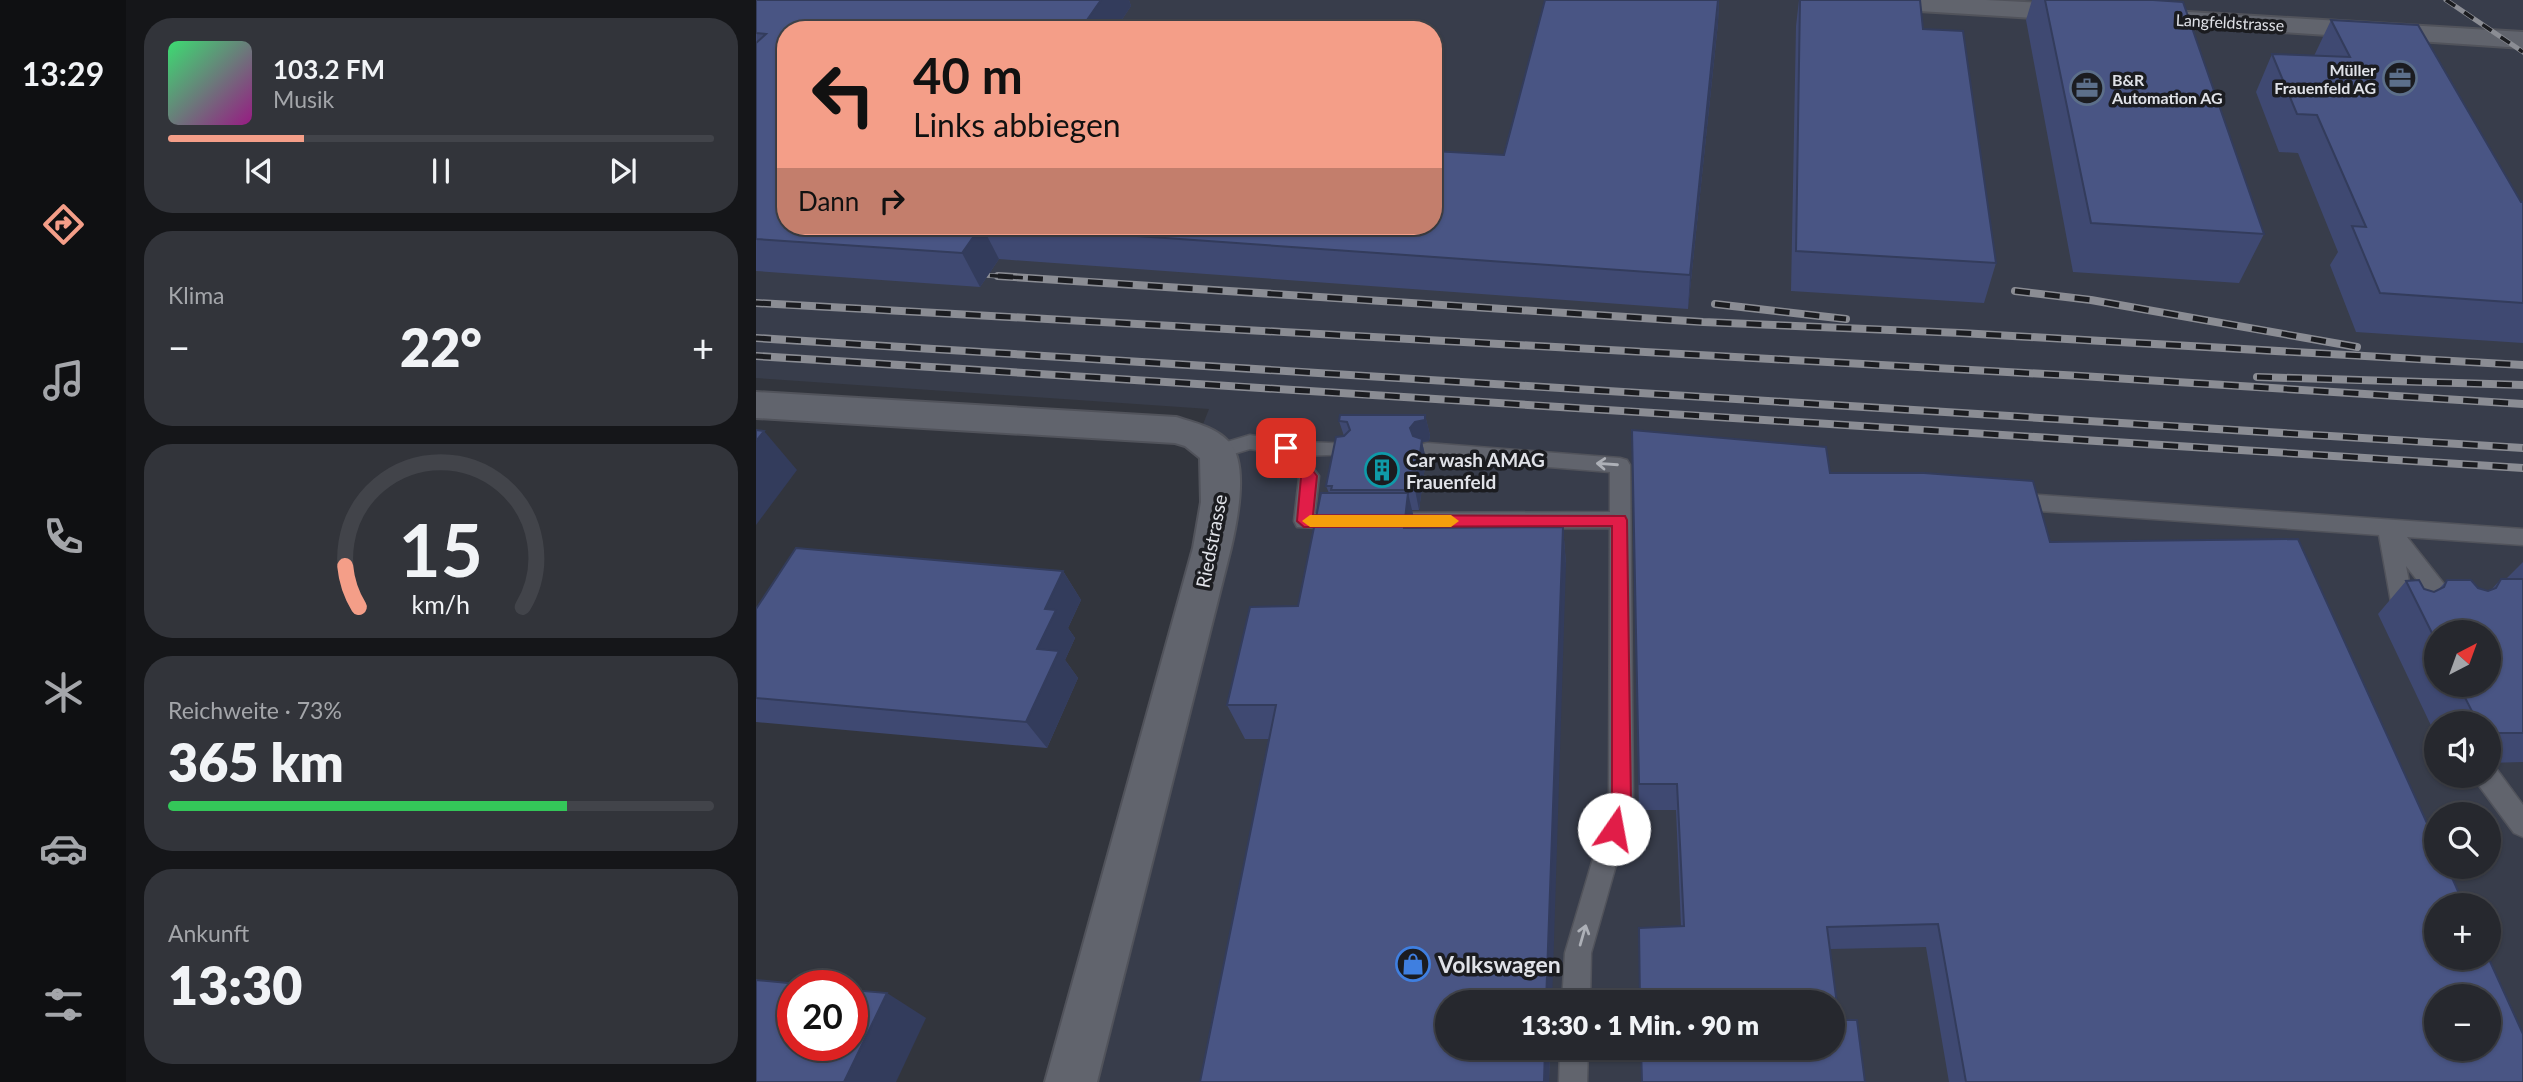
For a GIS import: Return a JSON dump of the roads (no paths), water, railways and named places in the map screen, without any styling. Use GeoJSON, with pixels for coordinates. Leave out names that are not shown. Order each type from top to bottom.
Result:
{"type":"FeatureCollection","features":[{"type":"Feature","properties":{"kind":"street","name":"Langfeldstrasse"},"geometry":{"type":"LineString","coordinates":[[1853,0],[2523,40]]}},
{"type":"Feature","properties":{"kind":"street"},"geometry":{"type":"LineString","coordinates":[[756,405],[1176,430],[1198,437],[1217,452]]}},
{"type":"Feature","properties":{"kind":"street","name":"Riedstrasse"},"geometry":{"type":"LineString","coordinates":[[1071,1082],[1204,581],[1221,507],[1223,479],[1217,452]]}},
{"type":"Feature","properties":{"kind":"lane"},"geometry":{"type":"LineString","coordinates":[[1217,452],[1250,442],[1286,448],[1343,449]]}},
{"type":"Feature","properties":{"kind":"lane"},"geometry":{"type":"LineString","coordinates":[[1286,448],[1309,476],[1304,521],[1619,520]]}},
{"type":"Feature","properties":{"kind":"lane"},"geometry":{"type":"LineString","coordinates":[[1427,450],[1620,465],[1621,804],[1578,953],[1577,990]]}},
{"type":"Feature","properties":{"kind":"lane"},"geometry":{"type":"LineString","coordinates":[[1992,500],[2523,537]]}},
{"type":"Feature","properties":{"kind":"lane"},"geometry":{"type":"LineString","coordinates":[[2388,528],[2456,612]]}},
{"type":"Feature","properties":{"kind":"lane"},"geometry":{"type":"LineString","coordinates":[[2388,528],[2404,613]]}},
{"type":"Feature","properties":{"kind":"lane"},"geometry":{"type":"LineString","coordinates":[[2496,788],[2523,825]]}},
{"type":"Feature","properties":{"kind":"lane"},"geometry":{"type":"LineString","coordinates":[[1573,1082],[1574,1060]]}},
{"type":"Feature","properties":{"kind":"railway"},"geometry":{"type":"LineString","coordinates":[[2446,0],[2523,52]]}},
{"type":"Feature","properties":{"kind":"railway"},"geometry":{"type":"LineString","coordinates":[[968,274],[1025,278]]}},
{"type":"Feature","properties":{"kind":"railway"},"geometry":{"type":"LineString","coordinates":[[998,276],[1703,322],[1961,333],[2523,365]]}},
{"type":"Feature","properties":{"kind":"railway"},"geometry":{"type":"LineString","coordinates":[[2015,291],[2091,300],[2357,347]]}},
{"type":"Feature","properties":{"kind":"railway"},"geometry":{"type":"LineString","coordinates":[[756,303],[2081,376],[2523,404]]}},
{"type":"Feature","properties":{"kind":"railway"},"geometry":{"type":"LineString","coordinates":[[1715,304],[1846,319]]}},
{"type":"Feature","properties":{"kind":"railway"},"geometry":{"type":"LineString","coordinates":[[756,338],[2523,448]]}},
{"type":"Feature","properties":{"kind":"railway"},"geometry":{"type":"LineString","coordinates":[[756,356],[2523,468]]}},
{"type":"Feature","properties":{"kind":"railway"},"geometry":{"type":"LineString","coordinates":[[2257,377],[2523,385]]}},
{"type":"Feature","properties":{"kind":"place","name":"Müller Frauenfeld AG"},"geometry":{"type":"Point","coordinates":[2400,78]}},
{"type":"Feature","properties":{"kind":"place","name":"B&R Automation AG"},"geometry":{"type":"Point","coordinates":[2087,88]}},
{"type":"Feature","properties":{"kind":"place","name":"Car wash AMAG Frauenfeld"},"geometry":{"type":"Point","coordinates":[1382,470]}},
{"type":"Feature","properties":{"kind":"place","name":"Volkswagen"},"geometry":{"type":"Point","coordinates":[1413,964]}}]}
